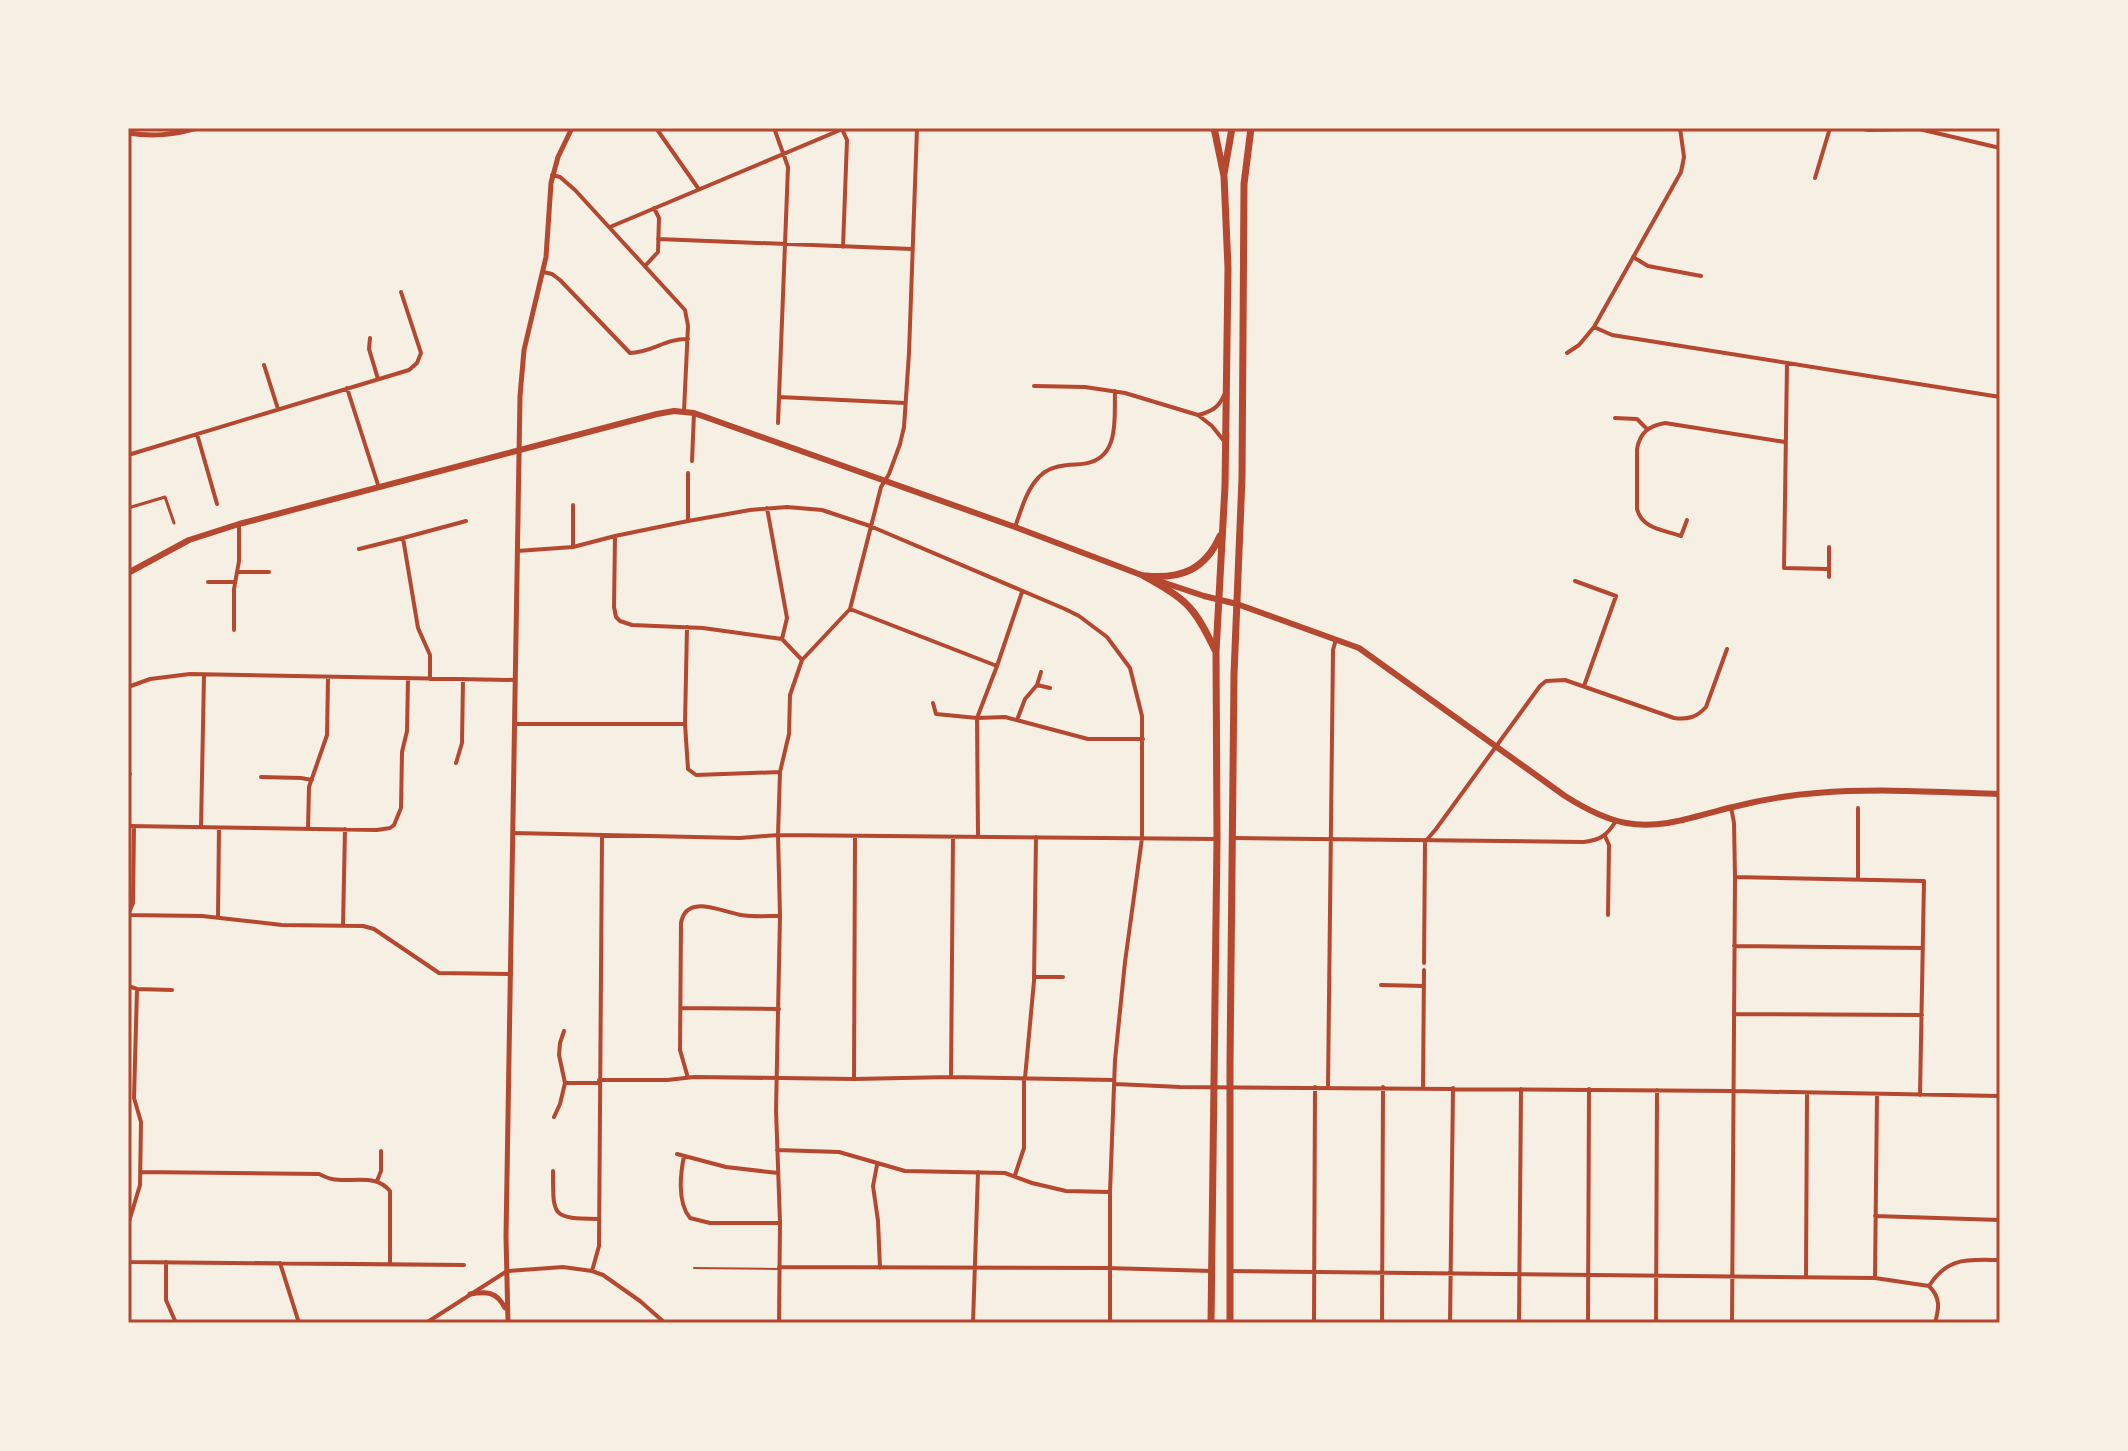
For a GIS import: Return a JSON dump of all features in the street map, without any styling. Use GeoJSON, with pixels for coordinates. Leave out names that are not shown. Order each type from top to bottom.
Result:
{"type":"FeatureCollection","features":[{"type":"Feature","properties":{"kind":"highway"},"geometry":{"type":"LineString","coordinates":[[1211,1323],[1216,652],[1223,530],[1228,268],[1224,176],[1214,128]]}},
{"type":"Feature","properties":{"kind":"highway"},"geometry":{"type":"LineString","coordinates":[[1224,176],[1232,128]]}},
{"type":"Feature","properties":{"kind":"highway"},"geometry":{"type":"LineString","coordinates":[[1230,1323],[1234,674],[1242,478],[1244,184],[1251,128]]}},
{"type":"Feature","properties":{"kind":"highway"},"geometry":{"type":"LineString","coordinates":[[1144,576],[1172,577],[1193,569],[1211,553],[1223,530]]}},
{"type":"Feature","properties":{"kind":"highway"},"geometry":{"type":"LineString","coordinates":[[1144,576],[1184,600],[1196,613],[1216,652]]}},
{"type":"Feature","properties":{"kind":"main road"},"geometry":{"type":"LineString","coordinates":[[128,573],[189,540],[239,524],[657,414],[684,411],[885,480],[1144,576],[1237,604],[1359,648],[1584,808],[1616,821],[1645,825],[1679,822],[1774,797],[1859,790],[2000,794]]}},
{"type":"Feature","properties":{"kind":"street"},"geometry":{"type":"LineString","coordinates":[[128,133],[161,136],[197,128]]}},
{"type":"Feature","properties":{"kind":"street"},"geometry":{"type":"LineString","coordinates":[[508,1323],[520,396],[524,350],[547,246],[552,175],[572,128]]}},
{"type":"Feature","properties":{"kind":"street"},"geometry":{"type":"LineString","coordinates":[[656,128],[699,189]]}},
{"type":"Feature","properties":{"kind":"street"},"geometry":{"type":"LineString","coordinates":[[774,128],[788,167],[778,423]]}},
{"type":"Feature","properties":{"kind":"street"},"geometry":{"type":"LineString","coordinates":[[779,1323],[777,1078],[780,772],[789,734],[790,695],[802,660],[850,609],[881,487],[902,438],[909,353],[917,128]]}},
{"type":"Feature","properties":{"kind":"street"},"geometry":{"type":"LineString","coordinates":[[1567,353],[1579,345],[1594,327],[1682,168],[1684,157],[1680,128]]}},
{"type":"Feature","properties":{"kind":"street"},"geometry":{"type":"LineString","coordinates":[[1815,178],[1830,128]]}},
{"type":"Feature","properties":{"kind":"street"},"geometry":{"type":"LineString","coordinates":[[1859,128],[1919,129],[2000,148]]}},
{"type":"Feature","properties":{"kind":"street"},"geometry":{"type":"LineString","coordinates":[[610,227],[843,129],[847,140],[843,247]]}},
{"type":"Feature","properties":{"kind":"street"},"geometry":{"type":"LineString","coordinates":[[552,175],[560,177],[575,190],[685,310],[688,339],[684,411]]}},
{"type":"Feature","properties":{"kind":"street"},"geometry":{"type":"LineString","coordinates":[[645,266],[657,254],[658,216],[654,208]]}},
{"type":"Feature","properties":{"kind":"street"},"geometry":{"type":"LineString","coordinates":[[658,239],[912,249]]}},
{"type":"Feature","properties":{"kind":"street"},"geometry":{"type":"LineString","coordinates":[[1633,257],[1648,266],[1701,276]]}},
{"type":"Feature","properties":{"kind":"street"},"geometry":{"type":"LineString","coordinates":[[543,272],[560,280],[630,353],[639,353],[676,339],[688,339]]}},
{"type":"Feature","properties":{"kind":"street"},"geometry":{"type":"LineString","coordinates":[[128,455],[409,370],[420,358],[419,346],[401,292]]}},
{"type":"Feature","properties":{"kind":"street"},"geometry":{"type":"LineString","coordinates":[[1594,327],[1612,335],[2000,397]]}},
{"type":"Feature","properties":{"kind":"street"},"geometry":{"type":"LineString","coordinates":[[370,338],[369,349],[378,379]]}},
{"type":"Feature","properties":{"kind":"street"},"geometry":{"type":"LineString","coordinates":[[1787,363],[1784,568],[1828,569]]}},
{"type":"Feature","properties":{"kind":"street"},"geometry":{"type":"LineString","coordinates":[[264,365],[278,409]]}},
{"type":"Feature","properties":{"kind":"street"},"geometry":{"type":"LineString","coordinates":[[1034,386],[1115,391],[1198,415],[1225,442]]}},
{"type":"Feature","properties":{"kind":"street"},"geometry":{"type":"LineString","coordinates":[[347,388],[379,488]]}},
{"type":"Feature","properties":{"kind":"street"},"geometry":{"type":"LineString","coordinates":[[1198,415],[1211,411],[1221,403],[1226,389]]}},
{"type":"Feature","properties":{"kind":"street"},"geometry":{"type":"LineString","coordinates":[[1015,527],[1028,495],[1041,475],[1059,466],[1092,462],[1109,448],[1114,430],[1115,391]]}},
{"type":"Feature","properties":{"kind":"street"},"geometry":{"type":"LineString","coordinates":[[779,397],[905,403]]}},
{"type":"Feature","properties":{"kind":"street"},"geometry":{"type":"LineString","coordinates":[[692,461],[694,413]]}},
{"type":"Feature","properties":{"kind":"street"},"geometry":{"type":"LineString","coordinates":[[1615,418],[1637,419],[1647,429]]}},
{"type":"Feature","properties":{"kind":"street"},"geometry":{"type":"LineString","coordinates":[[1687,520],[1681,536],[1648,525],[1639,516],[1637,449],[1638,440],[1647,429],[1665,423],[1785,442]]}},
{"type":"Feature","properties":{"kind":"street"},"geometry":{"type":"LineString","coordinates":[[197,434],[217,504]]}},
{"type":"Feature","properties":{"kind":"street"},"geometry":{"type":"LineString","coordinates":[[688,473],[688,521]]}},
{"type":"Feature","properties":{"kind":"street"},"geometry":{"type":"LineString","coordinates":[[128,508],[165,497],[174,523]]}},
{"type":"Feature","properties":{"kind":"street"},"geometry":{"type":"LineString","coordinates":[[573,505],[573,547]]}},
{"type":"Feature","properties":{"kind":"street"},"geometry":{"type":"LineString","coordinates":[[517,551],[573,547],[688,521],[767,508],[805,507],[870,526],[1079,616],[1107,637],[1130,668],[1138,693],[1143,739],[1142,838],[1114,1082],[1110,1323]]}},
{"type":"Feature","properties":{"kind":"street"},"geometry":{"type":"LineString","coordinates":[[767,508],[787,618],[782,639]]}},
{"type":"Feature","properties":{"kind":"street"},"geometry":{"type":"LineString","coordinates":[[359,549],[466,521]]}},
{"type":"Feature","properties":{"kind":"street"},"geometry":{"type":"LineString","coordinates":[[234,630],[239,524]]}},
{"type":"Feature","properties":{"kind":"street"},"geometry":{"type":"LineString","coordinates":[[615,536],[614,612],[620,621],[632,625],[687,627],[782,639],[802,660]]}},
{"type":"Feature","properties":{"kind":"street"},"geometry":{"type":"LineString","coordinates":[[403,538],[418,628],[430,655],[430,679]]}},
{"type":"Feature","properties":{"kind":"street"},"geometry":{"type":"LineString","coordinates":[[1829,547],[1829,577]]}},
{"type":"Feature","properties":{"kind":"street"},"geometry":{"type":"LineString","coordinates":[[237,572],[269,572]]}},
{"type":"Feature","properties":{"kind":"street"},"geometry":{"type":"LineString","coordinates":[[1575,581],[1616,596],[1584,686]]}},
{"type":"Feature","properties":{"kind":"street"},"geometry":{"type":"LineString","coordinates":[[208,582],[235,582]]}},
{"type":"Feature","properties":{"kind":"street"},"geometry":{"type":"LineString","coordinates":[[978,837],[977,718],[1022,592]]}},
{"type":"Feature","properties":{"kind":"street"},"geometry":{"type":"LineString","coordinates":[[850,609],[997,666]]}},
{"type":"Feature","properties":{"kind":"street"},"geometry":{"type":"LineString","coordinates":[[687,627],[686,764],[691,773],[780,772]]}},
{"type":"Feature","properties":{"kind":"street"},"geometry":{"type":"LineString","coordinates":[[1328,1087],[1333,650],[1336,639]]}},
{"type":"Feature","properties":{"kind":"street"},"geometry":{"type":"LineString","coordinates":[[1424,963],[1425,842],[1540,686],[1546,681],[1565,680],[1674,718],[1689,718],[1706,707],[1727,649]]}},
{"type":"Feature","properties":{"kind":"street"},"geometry":{"type":"LineString","coordinates":[[1017,720],[1041,672]]}},
{"type":"Feature","properties":{"kind":"street"},"geometry":{"type":"LineString","coordinates":[[128,687],[172,675],[515,680]]}},
{"type":"Feature","properties":{"kind":"street"},"geometry":{"type":"LineString","coordinates":[[201,827],[204,675]]}},
{"type":"Feature","properties":{"kind":"street"},"geometry":{"type":"LineString","coordinates":[[308,829],[308,795],[327,735],[328,678]]}},
{"type":"Feature","properties":{"kind":"street"},"geometry":{"type":"LineString","coordinates":[[408,678],[401,808],[394,825],[377,830],[131,826],[133,903],[128,915],[218,917],[282,925],[363,926],[374,929],[439,973],[511,974]]}},
{"type":"Feature","properties":{"kind":"street"},"geometry":{"type":"LineString","coordinates":[[456,763],[462,743],[463,679]]}},
{"type":"Feature","properties":{"kind":"street"},"geometry":{"type":"LineString","coordinates":[[1037,685],[1050,688]]}},
{"type":"Feature","properties":{"kind":"street"},"geometry":{"type":"LineString","coordinates":[[933,703],[936,714],[1005,717],[1088,739],[1143,739]]}},
{"type":"Feature","properties":{"kind":"street"},"geometry":{"type":"LineString","coordinates":[[515,724],[685,724]]}},
{"type":"Feature","properties":{"kind":"street"},"geometry":{"type":"LineString","coordinates":[[261,777],[312,780]]}},
{"type":"Feature","properties":{"kind":"street"},"geometry":{"type":"LineString","coordinates":[[1731,807],[1735,877],[1732,1323]]}},
{"type":"Feature","properties":{"kind":"street"},"geometry":{"type":"LineString","coordinates":[[1858,808],[1858,880]]}},
{"type":"Feature","properties":{"kind":"street"},"geometry":{"type":"LineString","coordinates":[[1233,838],[1584,842],[1605,836],[1616,821]]}},
{"type":"Feature","properties":{"kind":"street"},"geometry":{"type":"LineString","coordinates":[[218,917],[219,828]]}},
{"type":"Feature","properties":{"kind":"street"},"geometry":{"type":"LineString","coordinates":[[343,926],[345,829]]}},
{"type":"Feature","properties":{"kind":"street"},"geometry":{"type":"LineString","coordinates":[[513,833],[740,838],[778,835],[1217,839]]}},
{"type":"Feature","properties":{"kind":"street"},"geometry":{"type":"LineString","coordinates":[[592,1271],[599,1246],[602,836]]}},
{"type":"Feature","properties":{"kind":"street"},"geometry":{"type":"LineString","coordinates":[[854,1079],[855,836]]}},
{"type":"Feature","properties":{"kind":"street"},"geometry":{"type":"LineString","coordinates":[[1605,836],[1609,845],[1608,915]]}},
{"type":"Feature","properties":{"kind":"street"},"geometry":{"type":"LineString","coordinates":[[951,1077],[953,837]]}},
{"type":"Feature","properties":{"kind":"street"},"geometry":{"type":"LineString","coordinates":[[1015,1176],[1024,1148],[1024,1079],[1034,977],[1036,837]]}},
{"type":"Feature","properties":{"kind":"street"},"geometry":{"type":"LineString","coordinates":[[1735,877],[1924,881],[1920,1095]]}},
{"type":"Feature","properties":{"kind":"street"},"geometry":{"type":"LineString","coordinates":[[688,1078],[680,1050],[681,923],[684,913],[691,907],[701,906],[744,916],[780,916]]}},
{"type":"Feature","properties":{"kind":"street"},"geometry":{"type":"LineString","coordinates":[[1734,946],[1923,948]]}},
{"type":"Feature","properties":{"kind":"street"},"geometry":{"type":"LineString","coordinates":[[1423,1088],[1424,970]]}},
{"type":"Feature","properties":{"kind":"street"},"geometry":{"type":"LineString","coordinates":[[1034,977],[1063,977]]}},
{"type":"Feature","properties":{"kind":"street"},"geometry":{"type":"LineString","coordinates":[[1381,985],[1424,986]]}},
{"type":"Feature","properties":{"kind":"street"},"geometry":{"type":"LineString","coordinates":[[128,986],[172,990]]}},
{"type":"Feature","properties":{"kind":"street"},"geometry":{"type":"LineString","coordinates":[[137,989],[131,1076],[141,1122],[140,1172],[138,1194],[128,1225],[128,1262],[464,1265]]}},
{"type":"Feature","properties":{"kind":"street"},"geometry":{"type":"LineString","coordinates":[[681,1008],[779,1009]]}},
{"type":"Feature","properties":{"kind":"street"},"geometry":{"type":"LineString","coordinates":[[1734,1014],[1922,1015]]}},
{"type":"Feature","properties":{"kind":"street"},"geometry":{"type":"LineString","coordinates":[[554,1117],[565,1083],[559,1055],[564,1031]]}},
{"type":"Feature","properties":{"kind":"street"},"geometry":{"type":"LineString","coordinates":[[565,1083],[688,1078],[951,1077],[1213,1087],[2000,1096]]}},
{"type":"Feature","properties":{"kind":"street"},"geometry":{"type":"LineString","coordinates":[[1314,1323],[1315,1087]]}},
{"type":"Feature","properties":{"kind":"street"},"geometry":{"type":"LineString","coordinates":[[1382,1323],[1383,1087]]}},
{"type":"Feature","properties":{"kind":"street"},"geometry":{"type":"LineString","coordinates":[[1450,1323],[1453,1088]]}},
{"type":"Feature","properties":{"kind":"street"},"geometry":{"type":"LineString","coordinates":[[1519,1323],[1521,1089]]}},
{"type":"Feature","properties":{"kind":"street"},"geometry":{"type":"LineString","coordinates":[[1588,1323],[1589,1089]]}},
{"type":"Feature","properties":{"kind":"street"},"geometry":{"type":"LineString","coordinates":[[1656,1323],[1657,1090]]}},
{"type":"Feature","properties":{"kind":"street"},"geometry":{"type":"LineString","coordinates":[[1806,1276],[1807,1093]]}},
{"type":"Feature","properties":{"kind":"street"},"geometry":{"type":"LineString","coordinates":[[1875,1278],[1877,1094]]}},
{"type":"Feature","properties":{"kind":"street"},"geometry":{"type":"LineString","coordinates":[[777,1150],[839,1152],[905,1171],[1005,1173],[1066,1191],[1110,1192]]}},
{"type":"Feature","properties":{"kind":"street"},"geometry":{"type":"LineString","coordinates":[[377,1181],[381,1171],[381,1151]]}},
{"type":"Feature","properties":{"kind":"street"},"geometry":{"type":"LineString","coordinates":[[677,1154],[726,1167],[778,1173]]}},
{"type":"Feature","properties":{"kind":"street"},"geometry":{"type":"LineString","coordinates":[[684,1156],[682,1205],[690,1218],[710,1223],[780,1223]]}},
{"type":"Feature","properties":{"kind":"street"},"geometry":{"type":"LineString","coordinates":[[877,1165],[873,1186],[880,1268]]}},
{"type":"Feature","properties":{"kind":"street"},"geometry":{"type":"LineString","coordinates":[[553,1171],[553,1196],[561,1216],[567,1219],[598,1219]]}},
{"type":"Feature","properties":{"kind":"street"},"geometry":{"type":"LineString","coordinates":[[140,1172],[319,1174],[332,1179],[377,1181],[390,1191],[390,1264]]}},
{"type":"Feature","properties":{"kind":"street"},"geometry":{"type":"LineString","coordinates":[[973,1323],[978,1172]]}},
{"type":"Feature","properties":{"kind":"street"},"geometry":{"type":"LineString","coordinates":[[1875,1216],[2000,1220]]}},
{"type":"Feature","properties":{"kind":"street"},"geometry":{"type":"LineString","coordinates":[[1929,1286],[1951,1263],[2000,1260]]}},
{"type":"Feature","properties":{"kind":"street"},"geometry":{"type":"LineString","coordinates":[[166,1262],[166,1300],[176,1323]]}},
{"type":"Feature","properties":{"kind":"street"},"geometry":{"type":"LineString","coordinates":[[280,1263],[299,1323]]}},
{"type":"Feature","properties":{"kind":"street"},"geometry":{"type":"LineString","coordinates":[[426,1323],[507,1271],[563,1267],[592,1271],[621,1286],[665,1323]]}},
{"type":"Feature","properties":{"kind":"street"},"geometry":{"type":"LineString","coordinates":[[779,1268],[1212,1271]]}},
{"type":"Feature","properties":{"kind":"street"},"geometry":{"type":"LineString","coordinates":[[1230,1271],[1875,1278],[1929,1286],[1939,1302],[1935,1323]]}},
{"type":"Feature","properties":{"kind":"street"},"geometry":{"type":"LineString","coordinates":[[470,1294],[495,1294],[507,1312]]}},
{"type":"Feature","properties":{"kind":"lane"},"geometry":{"type":"LineString","coordinates":[[694,1268],[779,1268]]}}]}
